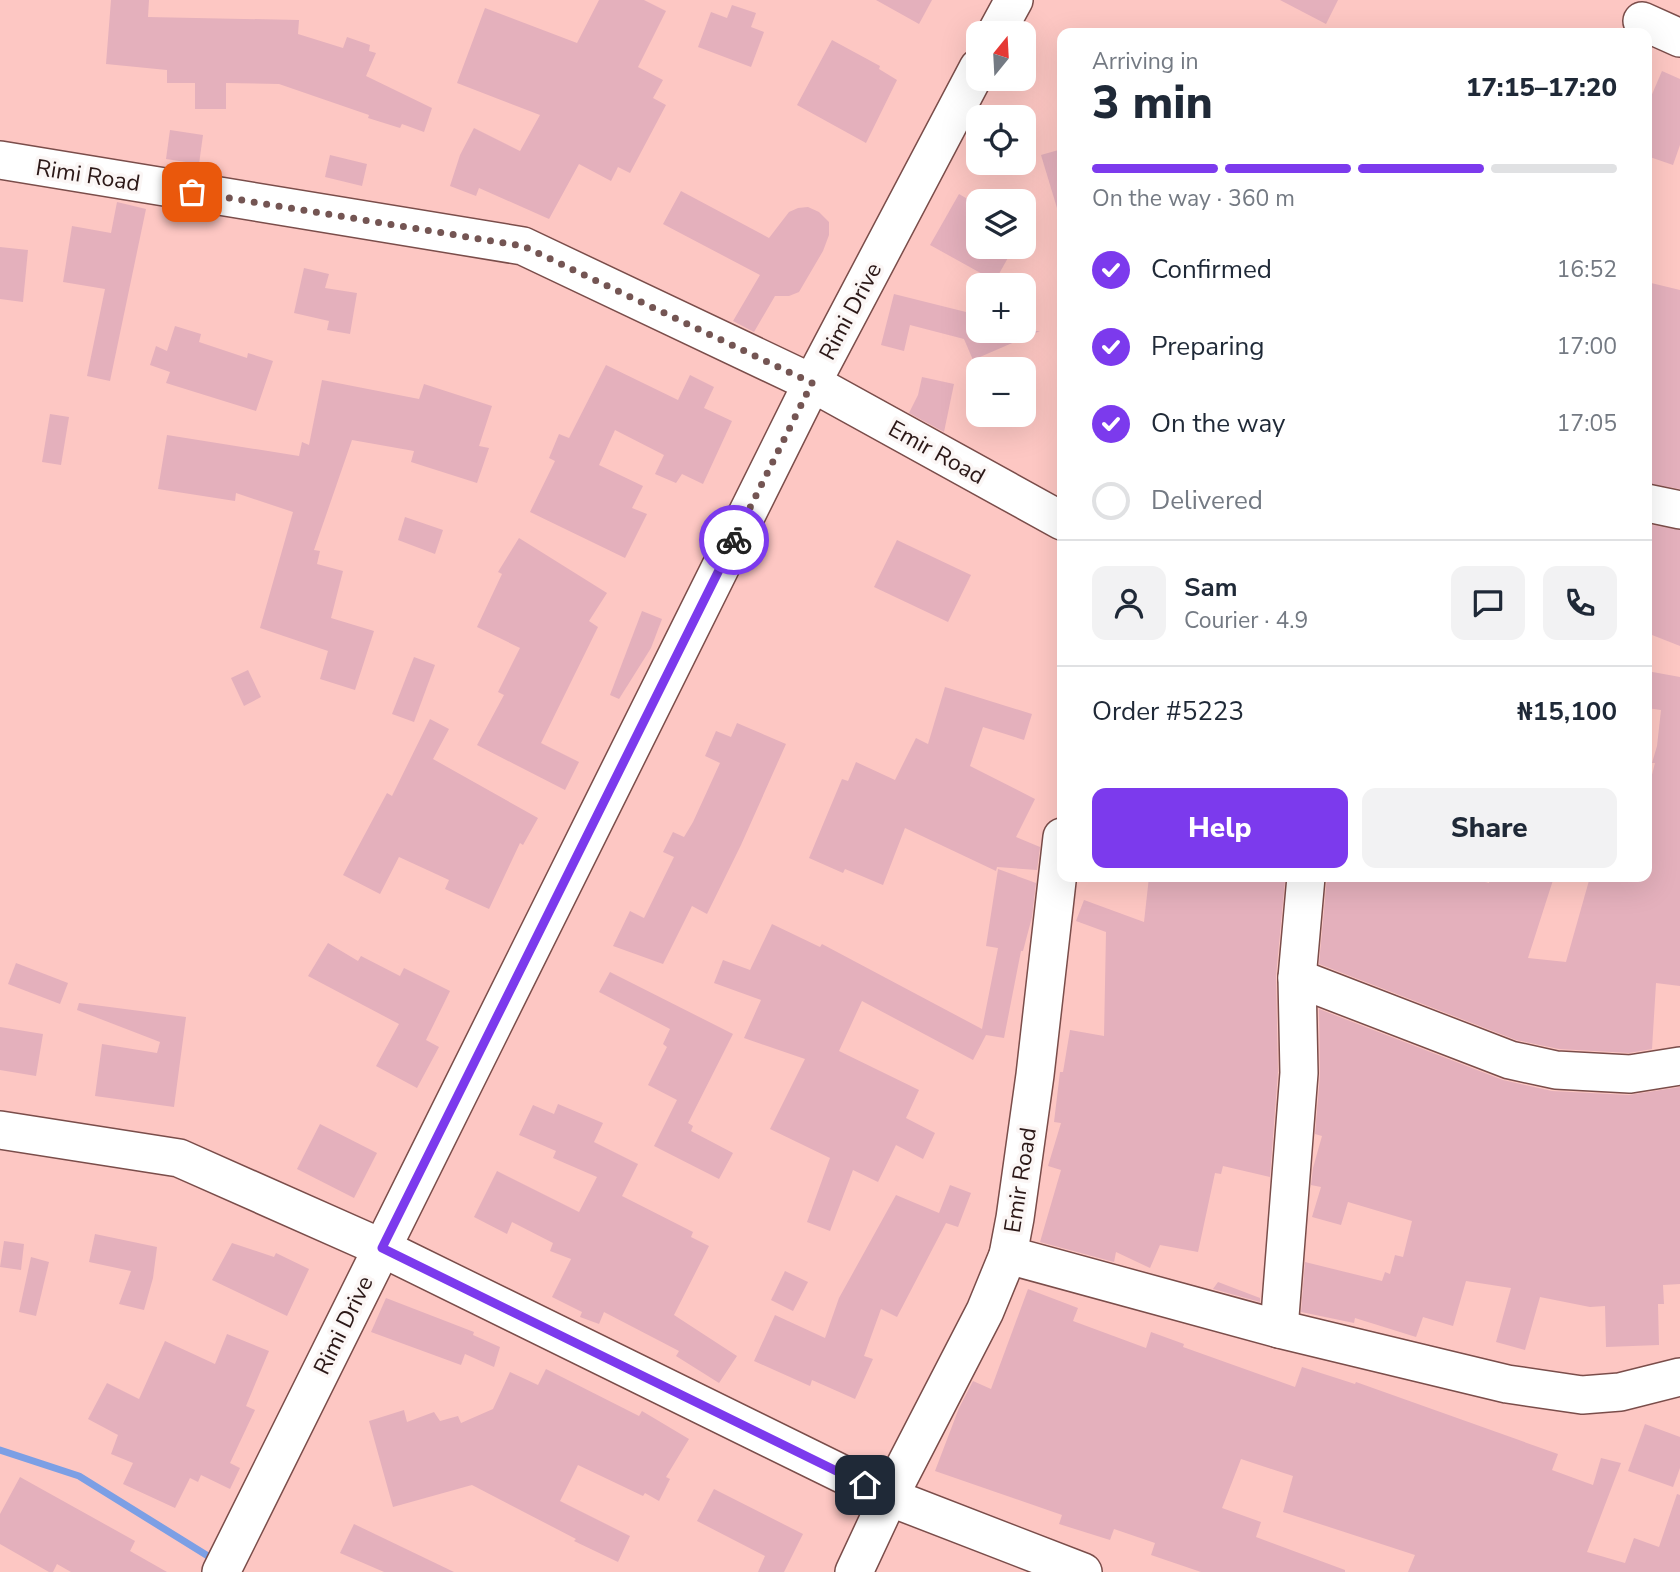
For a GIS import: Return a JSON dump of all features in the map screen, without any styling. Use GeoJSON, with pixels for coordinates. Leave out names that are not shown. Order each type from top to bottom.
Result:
{"type":"FeatureCollection","features":[{"type":"Feature","properties":{"kind":"street"},"geometry":{"type":"LineString","coordinates":[[1003,21],[1014,0]]}},
{"type":"Feature","properties":{"kind":"street"},"geometry":{"type":"LineString","coordinates":[[1643,18],[1680,37]]}},
{"type":"Feature","properties":{"kind":"street","name":"Rimi Drive"},"geometry":{"type":"LineString","coordinates":[[221,1572],[812,383],[966,91]]}},
{"type":"Feature","properties":{"kind":"street","name":"Rimi Road"},"geometry":{"type":"LineString","coordinates":[[0,160],[523,246],[812,383]]}},
{"type":"Feature","properties":{"kind":"street","name":"Emir Road"},"geometry":{"type":"LineString","coordinates":[[812,383],[1057,518]]}},
{"type":"Feature","properties":{"kind":"street"},"geometry":{"type":"LineString","coordinates":[[1652,504],[1680,510]]}},
{"type":"Feature","properties":{"kind":"street","name":"Emir Road"},"geometry":{"type":"LineString","coordinates":[[854,1572],[889,1497],[985,1311],[1008,1255],[1016,1217],[1035,1075],[1057,880]]}},
{"type":"Feature","properties":{"kind":"street"},"geometry":{"type":"LineString","coordinates":[[1279,1329],[1299,1073],[1297,978],[1306,882]]}},
{"type":"Feature","properties":{"kind":"street"},"geometry":{"type":"LineString","coordinates":[[1297,978],[1510,1060],[1556,1070],[1630,1074],[1680,1066]]}},
{"type":"Feature","properties":{"kind":"street"},"geometry":{"type":"LineString","coordinates":[[0,1130],[179,1158],[382,1248],[889,1497],[1083,1572]]}},
{"type":"Feature","properties":{"kind":"street"},"geometry":{"type":"LineString","coordinates":[[1008,1255],[1279,1329],[1507,1384],[1581,1395],[1620,1392],[1680,1377]]}},
{"type":"Feature","properties":{"kind":"building"},"geometry":{"type":"Polygon","coordinates":[[[111,0],[149,0],[148,17],[299,20],[298,34],[343,48],[347,37],[370,45],[369,51],[376,53],[366,76],[432,108],[424,132],[402,124],[400,128],[368,118],[369,115],[279,84],[226,83],[226,109],[195,109],[195,83],[167,83],[167,70],[106,64],[111,0]]]}},
{"type":"Feature","properties":{"kind":"building"},"geometry":{"type":"Polygon","coordinates":[[[599,0],[644,0],[666,11],[638,67],[663,80],[653,98],[666,105],[630,173],[618,167],[611,181],[579,164],[549,219],[479,188],[476,196],[450,186],[460,155],[474,128],[520,151],[540,115],[457,83],[485,8],[577,43],[599,0]]]}},
{"type":"Feature","properties":{"kind":"building"},"geometry":{"type":"Polygon","coordinates":[[[876,0],[932,0],[919,24],[876,0]]]}},
{"type":"Feature","properties":{"kind":"building"},"geometry":{"type":"Polygon","coordinates":[[[1280,0],[1338,0],[1326,24],[1280,0]]]}},
{"type":"Feature","properties":{"kind":"building"},"geometry":{"type":"Polygon","coordinates":[[[732,5],[756,13],[751,27],[764,32],[751,67],[698,47],[711,12],[727,18],[732,5]]]}},
{"type":"Feature","properties":{"kind":"building"},"geometry":{"type":"Polygon","coordinates":[[[832,40],[880,66],[879,69],[897,80],[866,143],[797,105],[832,40]]]}},
{"type":"Feature","properties":{"kind":"building"},"geometry":{"type":"Polygon","coordinates":[[[1662,71],[1680,79],[1680,145],[1673,165],[1652,158],[1652,94],[1662,71]]]}},
{"type":"Feature","properties":{"kind":"building"},"geometry":{"type":"Polygon","coordinates":[[[170,130],[203,135],[199,164],[166,159],[170,130]]]}},
{"type":"Feature","properties":{"kind":"building"},"geometry":{"type":"Polygon","coordinates":[[[1057,150],[1057,208],[1041,155],[1057,150]]]}},
{"type":"Feature","properties":{"kind":"building"},"geometry":{"type":"Polygon","coordinates":[[[330,155],[367,164],[362,186],[325,177],[330,155]]]}},
{"type":"Feature","properties":{"kind":"building"},"geometry":{"type":"Polygon","coordinates":[[[681,191],[769,238],[789,212],[798,208],[808,207],[819,212],[829,222],[829,235],[823,251],[799,292],[789,296],[775,296],[754,332],[733,321],[760,275],[663,224],[681,191]]]}},
{"type":"Feature","properties":{"kind":"building"},"geometry":{"type":"Polygon","coordinates":[[[959,194],[966,198],[966,259],[1007,259],[999,273],[981,273],[930,245],[959,194]]]}},
{"type":"Feature","properties":{"kind":"building"},"geometry":{"type":"Polygon","coordinates":[[[117,202],[146,209],[110,381],[87,376],[105,289],[63,282],[72,226],[111,233],[117,202]]]}},
{"type":"Feature","properties":{"kind":"building"},"geometry":{"type":"Polygon","coordinates":[[[0,247],[28,250],[23,302],[0,299],[0,247]]]}},
{"type":"Feature","properties":{"kind":"building"},"geometry":{"type":"Polygon","coordinates":[[[304,268],[329,274],[325,288],[357,293],[350,334],[327,330],[329,321],[294,313],[304,268]]]}},
{"type":"Feature","properties":{"kind":"building"},"geometry":{"type":"Polygon","coordinates":[[[1652,283],[1680,290],[1680,489],[1652,484],[1652,283]]]}},
{"type":"Feature","properties":{"kind":"building"},"geometry":{"type":"Polygon","coordinates":[[[894,294],[966,312],[966,343],[1012,343],[980,357],[972,357],[964,339],[910,325],[904,351],[881,345],[894,294]]]}},
{"type":"Feature","properties":{"kind":"building"},"geometry":{"type":"Polygon","coordinates":[[[175,326],[201,334],[199,342],[247,358],[248,353],[273,361],[256,411],[166,383],[170,372],[150,365],[156,346],[167,351],[175,326]]]}},
{"type":"Feature","properties":{"kind":"building"},"geometry":{"type":"Polygon","coordinates":[[[606,365],[678,400],[690,375],[714,387],[704,408],[732,421],[703,484],[682,474],[676,483],[655,474],[664,455],[615,430],[599,465],[643,486],[632,508],[647,514],[625,558],[530,512],[555,461],[549,458],[559,434],[569,438],[606,365]]]}},
{"type":"Feature","properties":{"kind":"building"},"geometry":{"type":"Polygon","coordinates":[[[922,377],[954,384],[944,432],[909,413],[918,395],[922,377]]]}},
{"type":"Feature","properties":{"kind":"building"},"geometry":{"type":"Polygon","coordinates":[[[322,380],[419,399],[424,384],[492,406],[479,446],[489,448],[477,483],[411,462],[414,451],[352,440],[314,550],[320,551],[317,564],[343,571],[331,618],[374,631],[355,690],[320,679],[328,651],[260,628],[293,512],[236,493],[235,501],[158,489],[167,435],[299,456],[302,442],[309,445],[322,380]]]}},
{"type":"Feature","properties":{"kind":"building"},"geometry":{"type":"Polygon","coordinates":[[[50,414],[69,417],[61,465],[42,462],[50,414]]]}},
{"type":"Feature","properties":{"kind":"building"},"geometry":{"type":"Polygon","coordinates":[[[405,517],[443,530],[435,554],[398,540],[405,517]]]}},
{"type":"Feature","properties":{"kind":"building"},"geometry":{"type":"Polygon","coordinates":[[[1652,525],[1680,530],[1680,646],[1652,635],[1652,525]]]}},
{"type":"Feature","properties":{"kind":"building"},"geometry":{"type":"Polygon","coordinates":[[[519,538],[607,593],[589,621],[598,627],[541,743],[579,762],[565,790],[477,745],[504,695],[498,692],[520,648],[477,627],[502,574],[498,572],[519,538]]]}},
{"type":"Feature","properties":{"kind":"building"},"geometry":{"type":"Polygon","coordinates":[[[897,540],[971,575],[948,622],[874,587],[897,540]]]}},
{"type":"Feature","properties":{"kind":"building"},"geometry":{"type":"Polygon","coordinates":[[[642,611],[662,619],[651,648],[619,699],[610,695],[642,611]]]}},
{"type":"Feature","properties":{"kind":"building"},"geometry":{"type":"Polygon","coordinates":[[[414,657],[435,665],[414,722],[392,714],[414,657]]]}},
{"type":"Feature","properties":{"kind":"building"},"geometry":{"type":"Polygon","coordinates":[[[248,670],[261,697],[244,706],[231,678],[248,670]]]}},
{"type":"Feature","properties":{"kind":"building"},"geometry":{"type":"Polygon","coordinates":[[[1652,672],[1680,677],[1680,986],[1656,983],[1652,1049],[1629,1053],[1559,1049],[1516,1040],[1319,964],[1327,882],[1552,882],[1528,958],[1566,962],[1589,882],[1652,882],[1652,775],[1655,763],[1652,763],[1661,710],[1652,709],[1652,672]]]}},
{"type":"Feature","properties":{"kind":"building"},"geometry":{"type":"Polygon","coordinates":[[[945,687],[1032,714],[1024,740],[983,727],[970,766],[1035,799],[1016,837],[1040,847],[1037,870],[997,867],[996,871],[905,828],[883,885],[845,869],[843,873],[809,858],[842,779],[848,781],[856,762],[895,780],[916,738],[928,744],[945,687]]]}},
{"type":"Feature","properties":{"kind":"building"},"geometry":{"type":"Polygon","coordinates":[[[430,719],[449,729],[433,759],[538,818],[523,845],[520,843],[489,909],[445,889],[449,880],[399,857],[380,894],[343,875],[387,793],[392,796],[430,719]]]}},
{"type":"Feature","properties":{"kind":"building"},"geometry":{"type":"Polygon","coordinates":[[[737,723],[786,744],[707,914],[692,906],[663,964],[613,946],[630,911],[644,918],[674,857],[663,852],[673,832],[684,837],[693,822],[720,763],[705,756],[716,731],[731,737],[737,723]]]}},
{"type":"Feature","properties":{"kind":"building"},"geometry":{"type":"Polygon","coordinates":[[[998,869],[1036,883],[1032,917],[1021,951],[1004,1038],[986,1035],[973,1060],[862,1001],[839,1051],[919,1090],[906,1118],[935,1133],[923,1159],[896,1145],[878,1182],[853,1170],[830,1231],[807,1222],[830,1158],[770,1129],[805,1059],[744,1038],[761,1000],[714,983],[723,960],[750,970],[772,924],[820,947],[822,944],[982,1029],[998,948],[986,946],[998,869]]]}},
{"type":"Feature","properties":{"kind":"building"},"geometry":{"type":"Polygon","coordinates":[[[1148,882],[1285,882],[1276,976],[1278,1072],[1270,1177],[1223,1166],[1221,1174],[1215,1173],[1198,1252],[1160,1245],[1150,1268],[1116,1252],[1114,1262],[1040,1242],[1061,1170],[1048,1166],[1061,1123],[1054,1122],[1060,1072],[1063,1072],[1070,1030],[1104,1036],[1106,932],[1076,921],[1084,900],[1144,922],[1148,882]]]}},
{"type":"Feature","properties":{"kind":"building"},"geometry":{"type":"Polygon","coordinates":[[[328,943],[358,961],[361,956],[400,976],[404,968],[450,991],[426,1040],[439,1047],[417,1088],[376,1066],[399,1024],[308,976],[328,943]]]}},
{"type":"Feature","properties":{"kind":"building"},"geometry":{"type":"Polygon","coordinates":[[[16,963],[68,983],[60,1004],[8,984],[16,963]]]}},
{"type":"Feature","properties":{"kind":"building"},"geometry":{"type":"Polygon","coordinates":[[[610,972],[733,1034],[688,1123],[693,1126],[691,1131],[733,1153],[719,1179],[654,1146],[677,1100],[648,1085],[667,1047],[663,1044],[670,1029],[599,992],[610,972]]]}},
{"type":"Feature","properties":{"kind":"building"},"geometry":{"type":"Polygon","coordinates":[[[79,1003],[186,1017],[174,1107],[95,1096],[102,1044],[157,1053],[160,1042],[77,1010],[79,1003]]]}},
{"type":"Feature","properties":{"kind":"building"},"geometry":{"type":"Polygon","coordinates":[[[1319,1009],[1503,1080],[1552,1091],[1629,1095],[1680,1087],[1680,1284],[1663,1285],[1664,1304],[1658,1304],[1659,1345],[1606,1347],[1605,1306],[1590,1307],[1540,1297],[1525,1350],[1496,1342],[1511,1288],[1466,1281],[1453,1326],[1423,1317],[1416,1337],[1355,1318],[1354,1323],[1301,1312],[1305,1262],[1382,1281],[1385,1272],[1390,1274],[1395,1255],[1403,1257],[1412,1221],[1348,1202],[1341,1225],[1312,1217],[1321,1187],[1311,1185],[1322,1136],[1315,1134],[1320,1075],[1319,1009]]]}},
{"type":"Feature","properties":{"kind":"building"},"geometry":{"type":"Polygon","coordinates":[[[0,1027],[43,1034],[36,1076],[0,1070],[0,1027]]]}},
{"type":"Feature","properties":{"kind":"building"},"geometry":{"type":"Polygon","coordinates":[[[558,1104],[603,1123],[594,1142],[638,1164],[622,1196],[693,1232],[691,1237],[709,1246],[674,1315],[737,1356],[719,1383],[676,1356],[679,1351],[604,1312],[599,1324],[580,1317],[582,1312],[552,1297],[571,1259],[550,1251],[553,1243],[512,1222],[507,1234],[474,1217],[497,1171],[579,1212],[597,1177],[553,1158],[556,1151],[519,1135],[533,1105],[554,1114],[558,1104]]]}},
{"type":"Feature","properties":{"kind":"building"},"geometry":{"type":"Polygon","coordinates":[[[320,1124],[377,1153],[354,1198],[297,1169],[320,1124]]]}},
{"type":"Feature","properties":{"kind":"building"},"geometry":{"type":"Polygon","coordinates":[[[950,1185],[971,1193],[958,1227],[946,1223],[897,1317],[881,1309],[864,1356],[873,1359],[855,1399],[812,1380],[810,1386],[754,1361],[775,1315],[825,1338],[839,1298],[896,1195],[939,1213],[950,1185]]]}},
{"type":"Feature","properties":{"kind":"building"},"geometry":{"type":"Polygon","coordinates":[[[95,1234],[157,1247],[153,1278],[144,1310],[119,1304],[131,1271],[89,1262],[95,1234]]]}},
{"type":"Feature","properties":{"kind":"building"},"geometry":{"type":"Polygon","coordinates":[[[4,1241],[24,1244],[21,1270],[0,1267],[4,1241]]]}},
{"type":"Feature","properties":{"kind":"building"},"geometry":{"type":"Polygon","coordinates":[[[232,1243],[274,1257],[276,1253],[309,1269],[287,1316],[212,1280],[232,1243]]]}},
{"type":"Feature","properties":{"kind":"building"},"geometry":{"type":"Polygon","coordinates":[[[31,1257],[49,1262],[36,1316],[19,1312],[31,1257]]]}},
{"type":"Feature","properties":{"kind":"building"},"geometry":{"type":"Polygon","coordinates":[[[785,1271],[808,1282],[793,1311],[771,1300],[785,1271]]]}},
{"type":"Feature","properties":{"kind":"building"},"geometry":{"type":"Polygon","coordinates":[[[1218,1282],[1260,1298],[1260,1302],[1213,1289],[1218,1282]]]}},
{"type":"Feature","properties":{"kind":"building"},"geometry":{"type":"Polygon","coordinates":[[[1028,1289],[1078,1308],[1073,1321],[1146,1348],[1151,1332],[1184,1344],[1183,1347],[1295,1387],[1302,1367],[1355,1384],[1356,1382],[1558,1454],[1552,1470],[1593,1485],[1601,1458],[1621,1463],[1587,1552],[1625,1563],[1634,1538],[1659,1547],[1677,1494],[1680,1495],[1680,1572],[1408,1572],[1415,1555],[1283,1512],[1293,1476],[1241,1459],[1222,1508],[1261,1522],[1256,1537],[1345,1572],[1201,1572],[1151,1555],[1155,1543],[1114,1529],[1110,1540],[1059,1524],[1062,1515],[935,1471],[959,1408],[973,1381],[991,1389],[1028,1289]]]}},
{"type":"Feature","properties":{"kind":"building"},"geometry":{"type":"Polygon","coordinates":[[[386,1298],[474,1332],[473,1335],[500,1347],[494,1367],[465,1354],[461,1365],[371,1332],[386,1298]]]}},
{"type":"Feature","properties":{"kind":"building"},"geometry":{"type":"Polygon","coordinates":[[[227,1334],[269,1351],[246,1406],[255,1410],[230,1463],[240,1468],[230,1489],[201,1475],[198,1482],[190,1478],[175,1508],[123,1484],[133,1463],[111,1454],[118,1435],[88,1419],[107,1383],[139,1399],[165,1341],[215,1364],[227,1334]]]}},
{"type":"Feature","properties":{"kind":"building"},"geometry":{"type":"Polygon","coordinates":[[[546,1369],[639,1416],[642,1411],[689,1439],[666,1477],[670,1479],[659,1501],[578,1465],[560,1501],[630,1536],[618,1562],[472,1485],[393,1507],[369,1421],[404,1410],[407,1422],[434,1412],[440,1421],[458,1416],[461,1423],[493,1409],[510,1372],[538,1385],[546,1369]]]}},
{"type":"Feature","properties":{"kind":"building"},"geometry":{"type":"Polygon","coordinates":[[[1645,1424],[1680,1437],[1680,1468],[1673,1487],[1628,1471],[1645,1424]]]}},
{"type":"Feature","properties":{"kind":"building"},"geometry":{"type":"Polygon","coordinates":[[[20,1477],[135,1541],[130,1551],[167,1572],[71,1572],[57,1564],[53,1572],[49,1572],[0,1544],[0,1514],[20,1477]]]}},
{"type":"Feature","properties":{"kind":"building"},"geometry":{"type":"Polygon","coordinates":[[[714,1489],[803,1534],[784,1572],[758,1572],[765,1556],[697,1521],[714,1489]]]}},
{"type":"Feature","properties":{"kind":"building"},"geometry":{"type":"Polygon","coordinates":[[[354,1524],[454,1572],[384,1572],[340,1553],[354,1524]]]}},
{"type":"Feature","properties":{"kind":"waterway"},"geometry":{"type":"LineString","coordinates":[[0,1450],[79,1476],[216,1561]]}},
{"type":"Feature","properties":{"kind":"way so far"},"geometry":{"type":"LineString","coordinates":[[192,192],[523,246],[812,383],[734,540]]}},
{"type":"Feature","properties":{"kind":"route"},"geometry":{"type":"LineString","coordinates":[[734,540],[382,1248],[865,1485]]}}]}
